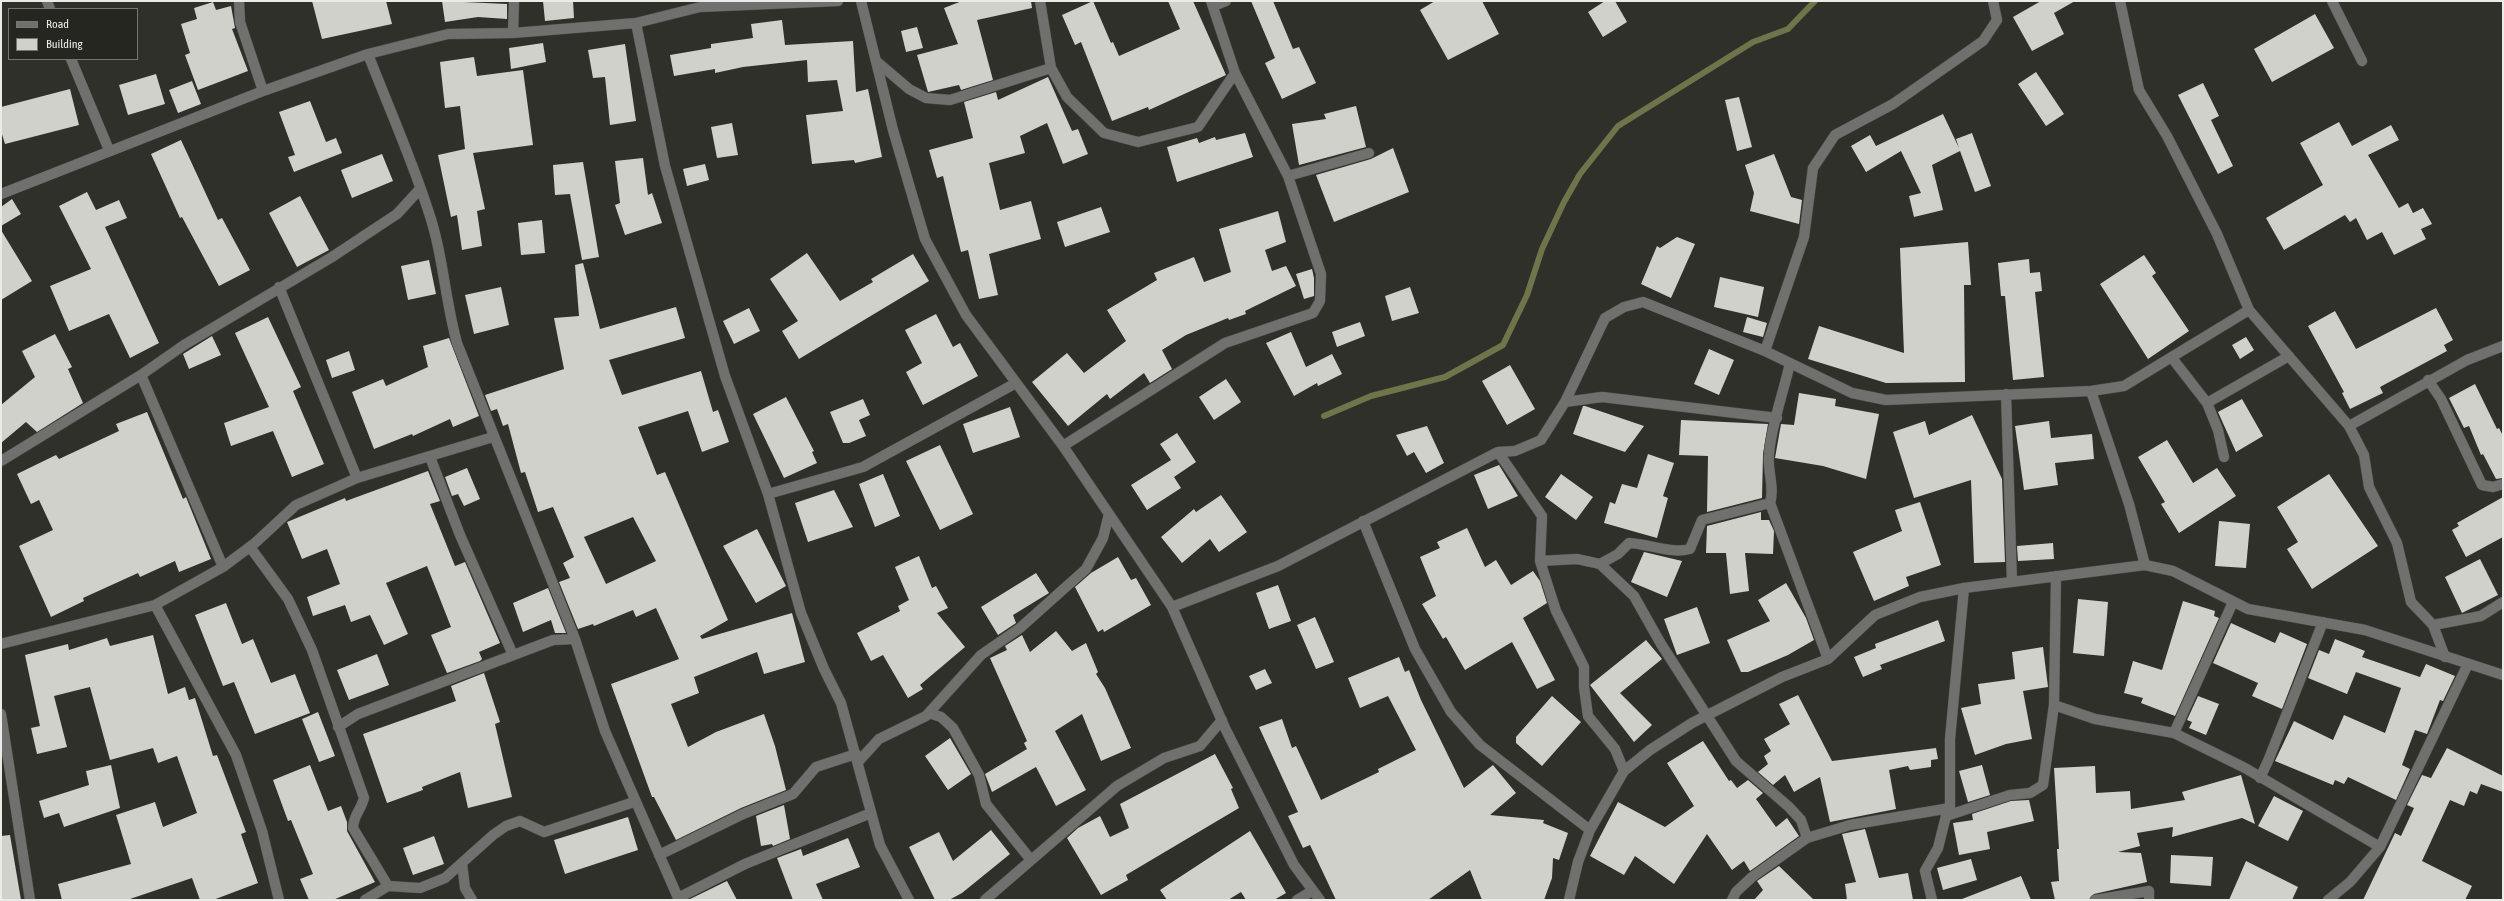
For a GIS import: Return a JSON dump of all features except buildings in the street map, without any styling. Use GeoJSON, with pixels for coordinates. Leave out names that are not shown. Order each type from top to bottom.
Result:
{"type":"FeatureCollection","features":[{"type":"Feature","properties":{"kind":"street"},"geometry":{"type":"LineString","coordinates":[[239,1],[240,22],[262,91]]}},
{"type":"Feature","properties":{"kind":"street"},"geometry":{"type":"LineString","coordinates":[[513,33],[514,1]]}},
{"type":"Feature","properties":{"kind":"street"},"geometry":{"type":"LineString","coordinates":[[1,194],[109,150],[262,91],[368,54],[448,34],[513,33],[636,23],[700,7],[838,1]]}},
{"type":"Feature","properties":{"kind":"street"},"geometry":{"type":"LineString","coordinates":[[861,1],[893,130],[925,239],[966,315],[1063,446],[1172,607],[1222,720],[1294,866],[1320,900]]}},
{"type":"Feature","properties":{"kind":"street"},"geometry":{"type":"LineString","coordinates":[[1040,1],[1051,68],[1067,97],[1104,133],[1138,142],[1198,127],[1235,73]]}},
{"type":"Feature","properties":{"kind":"street"},"geometry":{"type":"LineString","coordinates":[[1063,446],[1225,342],[1313,313],[1320,301],[1321,274],[1288,176],[1235,73],[1213,4],[1226,1]]}},
{"type":"Feature","properties":{"kind":"street"},"geometry":{"type":"LineString","coordinates":[[1765,351],[1804,237],[1813,168],[1836,135],[1893,104],[1983,41],[1997,20],[1993,1]]}},
{"type":"Feature","properties":{"kind":"street"},"geometry":{"type":"LineString","coordinates":[[2120,1],[2139,90],[2167,136],[2218,234],[2249,310],[2349,426],[2364,455],[2370,488],[2397,543],[2411,602],[2433,625],[2445,657]]}},
{"type":"Feature","properties":{"kind":"street"},"geometry":{"type":"LineString","coordinates":[[2332,1],[2362,61]]}},
{"type":"Feature","properties":{"kind":"street"},"geometry":{"type":"LineString","coordinates":[[636,23],[665,166],[725,376],[768,494],[801,614],[824,669],[841,704],[880,846],[909,900]]}},
{"type":"Feature","properties":{"kind":"street"},"geometry":{"type":"LineString","coordinates":[[368,54],[428,210],[445,280],[450,320],[457,344],[575,639],[605,731],[634,802],[678,899],[745,864],[871,813]]}},
{"type":"Feature","properties":{"kind":"street"},"geometry":{"type":"LineString","coordinates":[[71,60],[109,150]]}},
{"type":"Feature","properties":{"kind":"street"},"geometry":{"type":"LineString","coordinates":[[876,61],[909,89],[926,98],[950,100],[1051,68]]}},
{"type":"Feature","properties":{"kind":"street"},"geometry":{"type":"LineString","coordinates":[[1288,176],[1368,153]]}},
{"type":"Feature","properties":{"kind":"street"},"geometry":{"type":"LineString","coordinates":[[1,461],[141,375],[184,345],[279,287],[332,257],[397,214],[420,189]]}},
{"type":"Feature","properties":{"kind":"street"},"geometry":{"type":"LineString","coordinates":[[279,287],[358,478]]}},
{"type":"Feature","properties":{"kind":"street"},"geometry":{"type":"LineString","coordinates":[[1172,607],[1278,566],[1498,452],[1515,452],[1541,440],[1565,402],[1605,318],[1624,307],[1643,302],[1765,351],[1852,393],[1886,400],[2091,390],[2124,386],[2249,310]]}},
{"type":"Feature","properties":{"kind":"street"},"geometry":{"type":"LineString","coordinates":[[2349,426],[2428,380],[2466,360],[2503,346]]}},
{"type":"Feature","properties":{"kind":"street"},"geometry":{"type":"LineString","coordinates":[[2207,403],[2289,356]]}},
{"type":"Feature","properties":{"kind":"street"},"geometry":{"type":"LineString","coordinates":[[2172,358],[2207,403],[2218,430],[2224,457]]}},
{"type":"Feature","properties":{"kind":"street"},"geometry":{"type":"LineString","coordinates":[[1790,363],[1769,453],[1768,473],[1772,495],[1770,503],[1828,659]]}},
{"type":"Feature","properties":{"kind":"street"},"geometry":{"type":"LineString","coordinates":[[141,375],[223,567]]}},
{"type":"Feature","properties":{"kind":"street"},"geometry":{"type":"LineString","coordinates":[[2428,380],[2441,399],[2482,485],[2493,487],[2503,484]]}},
{"type":"Feature","properties":{"kind":"street"},"geometry":{"type":"LineString","coordinates":[[768,494],[863,467],[1016,383]]}},
{"type":"Feature","properties":{"kind":"street"},"geometry":{"type":"LineString","coordinates":[[2091,390],[2129,504],[2146,565]]}},
{"type":"Feature","properties":{"kind":"street"},"geometry":{"type":"LineString","coordinates":[[2006,394],[2012,582]]}},
{"type":"Feature","properties":{"kind":"street"},"geometry":{"type":"LineString","coordinates":[[1565,402],[1602,397],[1777,418]]}},
{"type":"Feature","properties":{"kind":"street"},"geometry":{"type":"LineString","coordinates":[[1,644],[155,605],[223,567],[250,547],[296,505],[358,478],[493,437]]}},
{"type":"Feature","properties":{"kind":"street"},"geometry":{"type":"LineString","coordinates":[[1498,452],[1542,516],[1540,561],[1556,611],[1584,667],[1584,687],[1588,716],[1615,749],[1624,771]]}},
{"type":"Feature","properties":{"kind":"street"},"geometry":{"type":"LineString","coordinates":[[430,457],[460,535],[513,655]]}},
{"type":"Feature","properties":{"kind":"street"},"geometry":{"type":"LineString","coordinates":[[1600,564],[1618,554],[1629,544],[1646,544],[1676,552],[1690,549],[1702,520],[1770,503]]}},
{"type":"Feature","properties":{"kind":"street"},"geometry":{"type":"LineString","coordinates":[[659,855],[743,814],[793,794],[816,767],[857,758],[879,739],[929,713],[981,655],[1020,628],[1086,569],[1103,538],[1109,514]]}},
{"type":"Feature","properties":{"kind":"street"},"geometry":{"type":"LineString","coordinates":[[1364,521],[1414,649],[1451,712],[1480,745],[1590,830]]}},
{"type":"Feature","properties":{"kind":"street"},"geometry":{"type":"LineString","coordinates":[[250,547],[288,599],[312,650],[364,798],[362,807],[353,819],[353,828],[388,886]]}},
{"type":"Feature","properties":{"kind":"street"},"geometry":{"type":"LineString","coordinates":[[1540,561],[1577,559],[1600,564],[1634,596],[1661,644],[1736,761],[1801,820],[1807,838]]}},
{"type":"Feature","properties":{"kind":"street"},"geometry":{"type":"LineString","coordinates":[[1572,899],[1578,862],[1590,830],[1624,771],[1650,750],[1706,715],[1782,678],[1828,659],[1875,615],[1920,597],[1964,588],[2146,565],[2173,571],[2248,609],[2365,630],[2503,675]]}},
{"type":"Feature","properties":{"kind":"street"},"geometry":{"type":"LineString","coordinates":[[1732,900],[1736,892],[1752,877],[1807,838],[1850,825],[1948,812],[2010,794],[2030,793],[2043,785],[2054,705],[2056,576]]}},
{"type":"Feature","properties":{"kind":"street"},"geometry":{"type":"LineString","coordinates":[[1932,900],[1925,871],[1938,848],[1948,812],[1950,739],[1964,588]]}},
{"type":"Feature","properties":{"kind":"street"},"geometry":{"type":"LineString","coordinates":[[2174,733],[2233,602]]}},
{"type":"Feature","properties":{"kind":"street"},"geometry":{"type":"LineString","coordinates":[[2433,625],[2481,616],[2503,602]]}},
{"type":"Feature","properties":{"kind":"street"},"geometry":{"type":"LineString","coordinates":[[155,605],[236,755],[262,831],[279,900]]}},
{"type":"Feature","properties":{"kind":"street"},"geometry":{"type":"LineString","coordinates":[[2260,778],[2323,622]]}},
{"type":"Feature","properties":{"kind":"street"},"geometry":{"type":"LineString","coordinates":[[338,727],[358,714],[553,640],[575,639]]}},
{"type":"Feature","properties":{"kind":"street"},"geometry":{"type":"LineString","coordinates":[[2328,900],[2350,882],[2380,847],[2468,664]]}},
{"type":"Feature","properties":{"kind":"street"},"geometry":{"type":"LineString","coordinates":[[2054,705],[2095,718],[2174,733],[2260,778],[2380,847]]}},
{"type":"Feature","properties":{"kind":"street"},"geometry":{"type":"LineString","coordinates":[[929,713],[941,717],[953,728],[979,775],[986,804],[1031,860]]}},
{"type":"Feature","properties":{"kind":"street"},"geometry":{"type":"LineString","coordinates":[[1,714],[30,900]]}},
{"type":"Feature","properties":{"kind":"street"},"geometry":{"type":"LineString","coordinates":[[985,900],[1117,786],[1164,758],[1200,746],[1222,720]]}},
{"type":"Feature","properties":{"kind":"street"},"geometry":{"type":"LineString","coordinates":[[365,900],[388,886],[420,888],[445,878],[494,835],[513,824],[520,822],[544,832],[634,802]]}},
{"type":"Feature","properties":{"kind":"street"},"geometry":{"type":"LineString","coordinates":[[462,863],[466,888],[472,900]]}},
{"type":"Feature","properties":{"kind":"street"},"geometry":{"type":"LineString","coordinates":[[1297,900],[1312,891]]}},
{"type":"Feature","properties":{"kind":"street"},"geometry":{"type":"LineString","coordinates":[[2095,900],[2149,891],[2149,900]]}},
{"type":"Feature","properties":{"kind":"waterway"},"geometry":{"type":"LineString","coordinates":[[1324,416],[1371,396],[1445,377],[1503,345],[1527,295],[1542,249],[1564,202],[1580,174],[1618,126],[1753,42],[1788,29],[1815,1]]}}]}
